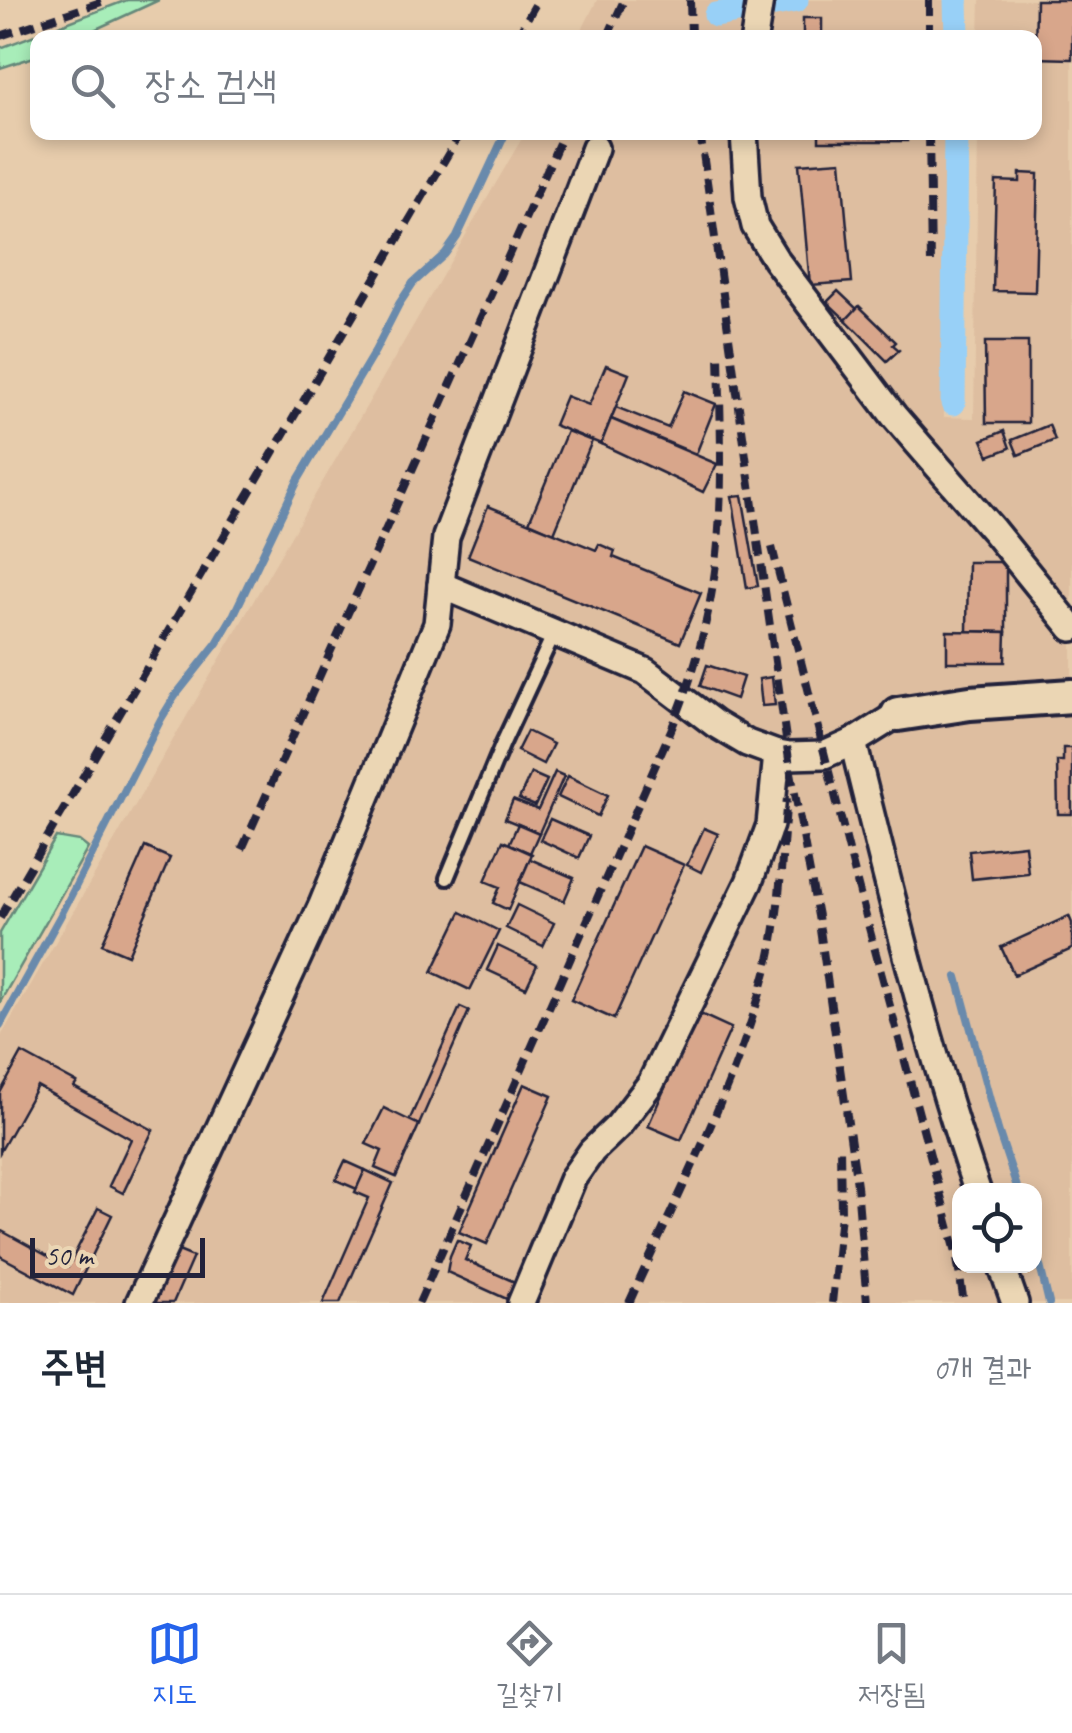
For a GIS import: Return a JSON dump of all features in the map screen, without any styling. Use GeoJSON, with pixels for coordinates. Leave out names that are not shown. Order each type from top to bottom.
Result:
{"type":"FeatureCollection","features":[{"type":"Feature","properties":{"kind":"street"},"geometry":{"type":"LineString","coordinates":[[744,140],[748,197],[755,226],[776,260],[894,416],[1072,628]]}},
{"type":"Feature","properties":{"kind":"street"},"geometry":{"type":"LineString","coordinates":[[138,1303],[322,905],[436,624],[446,537],[594,148]]}},
{"type":"Feature","properties":{"kind":"street"},"geometry":{"type":"LineString","coordinates":[[441,585],[645,671],[715,724],[777,754],[824,755],[898,714],[970,703],[1072,696]]}},
{"type":"Feature","properties":{"kind":"street"},"geometry":{"type":"LineString","coordinates":[[853,742],[904,946],[975,1183]]}},
{"type":"Feature","properties":{"kind":"street"},"geometry":{"type":"LineString","coordinates":[[521,1303],[573,1178],[651,1083],[749,882],[770,825],[777,754]]}},
{"type":"Feature","properties":{"kind":"street"},"geometry":{"type":"LineString","coordinates":[[1004,1273],[1015,1303]]}},
{"type":"Feature","properties":{"kind":"lane"},"geometry":{"type":"LineString","coordinates":[[447,878],[554,632]]}},
{"type":"Feature","properties":{"kind":"shaded area"},"geometry":{"type":"Polygon","coordinates":[[[597,0],[947,0],[947,30],[582,30],[597,0]]]}},
{"type":"Feature","properties":{"kind":"shaded area"},"geometry":{"type":"Polygon","coordinates":[[[980,0],[1072,0],[1072,1303],[0,1303],[0,1038],[521,140],[947,140],[944,417],[974,418],[978,140],[1042,140],[1042,30],[979,30],[980,0]]]}},
{"type":"Feature","properties":{"kind":"green space"},"geometry":{"type":"Polygon","coordinates":[[[127,0],[159,0],[94,30],[48,30],[127,0]]]}},
{"type":"Feature","properties":{"kind":"green space"},"geometry":{"type":"Polygon","coordinates":[[[30,37],[30,58],[0,68],[0,48],[30,37]]]}},
{"type":"Feature","properties":{"kind":"green space"},"geometry":{"type":"Polygon","coordinates":[[[56,837],[79,841],[88,848],[0,1002],[0,933],[56,837]]]}},
{"type":"Feature","properties":{"kind":"building"},"geometry":{"type":"Polygon","coordinates":[[[1036,0],[1072,0],[1072,59],[1042,58],[1042,30],[1035,30],[1036,0]]]}},
{"type":"Feature","properties":{"kind":"building"},"geometry":{"type":"Polygon","coordinates":[[[803,18],[822,18],[822,30],[803,30],[803,18]]]}},
{"type":"Feature","properties":{"kind":"building"},"geometry":{"type":"Polygon","coordinates":[[[819,140],[907,140],[907,141],[819,140]]]}},
{"type":"Feature","properties":{"kind":"building"},"geometry":{"type":"Polygon","coordinates":[[[841,161],[852,282],[810,285],[799,164],[841,161]]]}},
{"type":"Feature","properties":{"kind":"building"},"geometry":{"type":"Polygon","coordinates":[[[1020,173],[1038,174],[1035,292],[993,291],[996,181],[1020,182],[1020,173]]]}},
{"type":"Feature","properties":{"kind":"building"},"geometry":{"type":"Polygon","coordinates":[[[838,291],[857,309],[846,320],[827,302],[838,291]]]}},
{"type":"Feature","properties":{"kind":"building"},"geometry":{"type":"Polygon","coordinates":[[[859,306],[896,342],[893,345],[899,350],[887,361],[846,320],[859,306]]]}},
{"type":"Feature","properties":{"kind":"building"},"geometry":{"type":"Polygon","coordinates":[[[985,342],[1028,342],[1028,423],[986,423],[985,342]]]}},
{"type":"Feature","properties":{"kind":"building"},"geometry":{"type":"Polygon","coordinates":[[[606,365],[629,374],[601,444],[554,425],[566,396],[589,405],[606,365]]]}},
{"type":"Feature","properties":{"kind":"building"},"geometry":{"type":"Polygon","coordinates":[[[684,391],[716,404],[696,454],[611,419],[616,407],[668,428],[684,391]]]}},
{"type":"Feature","properties":{"kind":"building"},"geometry":{"type":"Polygon","coordinates":[[[611,419],[717,464],[703,492],[601,444],[611,419]]]}},
{"type":"Feature","properties":{"kind":"building"},"geometry":{"type":"Polygon","coordinates":[[[1049,425],[1055,440],[1018,455],[1012,440],[1049,425]]]}},
{"type":"Feature","properties":{"kind":"building"},"geometry":{"type":"Polygon","coordinates":[[[567,431],[592,441],[554,533],[529,522],[567,431]]]}},
{"type":"Feature","properties":{"kind":"building"},"geometry":{"type":"Polygon","coordinates":[[[1004,431],[1010,448],[989,456],[982,440],[1004,431]]]}},
{"type":"Feature","properties":{"kind":"building"},"geometry":{"type":"Polygon","coordinates":[[[742,495],[758,586],[747,588],[732,496],[742,495]]]}},
{"type":"Feature","properties":{"kind":"building"},"geometry":{"type":"Polygon","coordinates":[[[488,506],[596,550],[599,544],[615,551],[613,557],[701,593],[680,643],[468,556],[488,506]]]}},
{"type":"Feature","properties":{"kind":"building"},"geometry":{"type":"Polygon","coordinates":[[[968,562],[1006,562],[1006,632],[967,631],[968,562]]]}},
{"type":"Feature","properties":{"kind":"building"},"geometry":{"type":"Polygon","coordinates":[[[947,631],[1006,632],[1005,662],[947,662],[947,631]]]}},
{"type":"Feature","properties":{"kind":"building"},"geometry":{"type":"Polygon","coordinates":[[[707,665],[743,677],[736,699],[700,686],[707,665]]]}},
{"type":"Feature","properties":{"kind":"building"},"geometry":{"type":"Polygon","coordinates":[[[772,677],[775,705],[762,706],[759,679],[772,677]]]}},
{"type":"Feature","properties":{"kind":"building"},"geometry":{"type":"Polygon","coordinates":[[[527,731],[553,744],[543,764],[517,751],[527,731]]]}},
{"type":"Feature","properties":{"kind":"building"},"geometry":{"type":"Polygon","coordinates":[[[1063,748],[1072,748],[1072,814],[1058,814],[1057,761],[1063,761],[1063,748]]]}},
{"type":"Feature","properties":{"kind":"building"},"geometry":{"type":"Polygon","coordinates":[[[555,772],[564,776],[539,833],[505,819],[513,800],[538,810],[555,772]]]}},
{"type":"Feature","properties":{"kind":"building"},"geometry":{"type":"Polygon","coordinates":[[[531,773],[547,780],[535,806],[519,799],[531,773]]]}},
{"type":"Feature","properties":{"kind":"building"},"geometry":{"type":"Polygon","coordinates":[[[568,776],[608,795],[598,816],[558,797],[568,776]]]}},
{"type":"Feature","properties":{"kind":"building"},"geometry":{"type":"Polygon","coordinates":[[[550,819],[589,836],[579,858],[540,840],[550,819]]]}},
{"type":"Feature","properties":{"kind":"building"},"geometry":{"type":"Polygon","coordinates":[[[518,824],[539,833],[530,853],[509,844],[518,824]]]}},
{"type":"Feature","properties":{"kind":"building"},"geometry":{"type":"Polygon","coordinates":[[[704,828],[718,834],[701,872],[687,865],[704,828]]]}},
{"type":"Feature","properties":{"kind":"building"},"geometry":{"type":"Polygon","coordinates":[[[503,841],[532,854],[508,910],[493,903],[500,887],[485,881],[503,841]]]}},
{"type":"Feature","properties":{"kind":"building"},"geometry":{"type":"Polygon","coordinates":[[[1025,845],[1028,873],[972,879],[969,851],[1025,845]]]}},
{"type":"Feature","properties":{"kind":"building"},"geometry":{"type":"Polygon","coordinates":[[[641,846],[684,865],[614,1019],[571,1000],[641,846]]]}},
{"type":"Feature","properties":{"kind":"building"},"geometry":{"type":"Polygon","coordinates":[[[145,847],[170,858],[128,955],[102,944],[145,847]]]}},
{"type":"Feature","properties":{"kind":"building"},"geometry":{"type":"Polygon","coordinates":[[[530,859],[574,878],[564,901],[520,882],[530,859]]]}},
{"type":"Feature","properties":{"kind":"building"},"geometry":{"type":"Polygon","coordinates":[[[517,905],[554,923],[543,946],[506,928],[517,905]]]}},
{"type":"Feature","properties":{"kind":"building"},"geometry":{"type":"Polygon","coordinates":[[[461,912],[499,931],[470,990],[432,972],[461,912]]]}},
{"type":"Feature","properties":{"kind":"building"},"geometry":{"type":"Polygon","coordinates":[[[1069,916],[1072,949],[1014,975],[1001,947],[1069,916]]]}},
{"type":"Feature","properties":{"kind":"building"},"geometry":{"type":"Polygon","coordinates":[[[498,946],[537,965],[526,988],[487,970],[498,946]]]}},
{"type":"Feature","properties":{"kind":"building"},"geometry":{"type":"Polygon","coordinates":[[[460,1007],[469,1011],[419,1125],[409,1121],[460,1007]]]}},
{"type":"Feature","properties":{"kind":"building"},"geometry":{"type":"Polygon","coordinates":[[[698,1013],[731,1028],[681,1140],[648,1126],[698,1013]]]}},
{"type":"Feature","properties":{"kind":"building"},"geometry":{"type":"Polygon","coordinates":[[[22,1053],[153,1130],[123,1193],[109,1186],[131,1139],[37,1086],[0,1152],[0,1093],[22,1053]]]}},
{"type":"Feature","properties":{"kind":"building"},"geometry":{"type":"Polygon","coordinates":[[[524,1084],[552,1096],[487,1244],[459,1232],[524,1084]]]}},
{"type":"Feature","properties":{"kind":"building"},"geometry":{"type":"Polygon","coordinates":[[[384,1108],[419,1125],[396,1177],[375,1168],[382,1151],[366,1144],[384,1108]]]}},
{"type":"Feature","properties":{"kind":"building"},"geometry":{"type":"Polygon","coordinates":[[[345,1161],[365,1170],[357,1189],[336,1180],[345,1161]]]}},
{"type":"Feature","properties":{"kind":"building"},"geometry":{"type":"Polygon","coordinates":[[[365,1170],[393,1183],[340,1303],[323,1303],[369,1198],[355,1192],[365,1170]]]}},
{"type":"Feature","properties":{"kind":"building"},"geometry":{"type":"Polygon","coordinates":[[[98,1208],[112,1215],[73,1295],[0,1256],[0,1230],[68,1267],[98,1208]]]}},
{"type":"Feature","properties":{"kind":"building"},"geometry":{"type":"Polygon","coordinates":[[[457,1240],[471,1246],[465,1260],[517,1283],[509,1300],[447,1272],[457,1240]]]}},
{"type":"Feature","properties":{"kind":"building"},"geometry":{"type":"Polygon","coordinates":[[[176,1250],[193,1257],[173,1303],[152,1303],[176,1250]]]}},
{"type":"Feature","properties":{"kind":"waterway"},"geometry":{"type":"LineString","coordinates":[[716,15],[796,0]]}},
{"type":"Feature","properties":{"kind":"waterway"},"geometry":{"type":"LineString","coordinates":[[956,0],[957,30]]}},
{"type":"Feature","properties":{"kind":"waterway"},"geometry":{"type":"LineString","coordinates":[[0,1025],[161,719],[234,614],[298,480],[399,304],[413,283],[445,254],[457,237],[502,140]]}},
{"type":"Feature","properties":{"kind":"waterway"},"geometry":{"type":"LineString","coordinates":[[953,403],[956,140]]}},
{"type":"Feature","properties":{"kind":"waterway"},"geometry":{"type":"LineString","coordinates":[[957,977],[1016,1183]]}},
{"type":"Feature","properties":{"kind":"waterway"},"geometry":{"type":"LineString","coordinates":[[1042,1273],[1049,1303]]}},
{"type":"Feature","properties":{"kind":"railway"},"geometry":{"type":"LineString","coordinates":[[0,36],[107,0]]}},
{"type":"Feature","properties":{"kind":"railway"},"geometry":{"type":"LineString","coordinates":[[521,30],[538,0]]}},
{"type":"Feature","properties":{"kind":"railway"},"geometry":{"type":"LineString","coordinates":[[611,30],[624,0]]}},
{"type":"Feature","properties":{"kind":"railway"},"geometry":{"type":"LineString","coordinates":[[690,0],[691,30]]}},
{"type":"Feature","properties":{"kind":"railway"},"geometry":{"type":"LineString","coordinates":[[929,0],[929,30]]}},
{"type":"Feature","properties":{"kind":"railway"},"geometry":{"type":"LineString","coordinates":[[0,918],[456,140]]}},
{"type":"Feature","properties":{"kind":"railway"},"geometry":{"type":"LineString","coordinates":[[242,849],[560,140]]}},
{"type":"Feature","properties":{"kind":"railway"},"geometry":{"type":"LineString","coordinates":[[701,140],[790,767],[818,916],[857,1185],[867,1303]]}},
{"type":"Feature","properties":{"kind":"railway"},"geometry":{"type":"LineString","coordinates":[[929,140],[931,264]]}},
{"type":"Feature","properties":{"kind":"railway"},"geometry":{"type":"LineString","coordinates":[[419,1303],[689,681],[704,631],[717,555],[721,485],[719,352]]}},
{"type":"Feature","properties":{"kind":"railway"},"geometry":{"type":"LineString","coordinates":[[772,547],[956,1252],[964,1303]]}},
{"type":"Feature","properties":{"kind":"railway"},"geometry":{"type":"LineString","coordinates":[[629,1303],[704,1140],[753,1015],[775,929],[787,798]]}},
{"type":"Feature","properties":{"kind":"railway"},"geometry":{"type":"LineString","coordinates":[[832,1303],[841,1214],[840,1145]]}}]}
